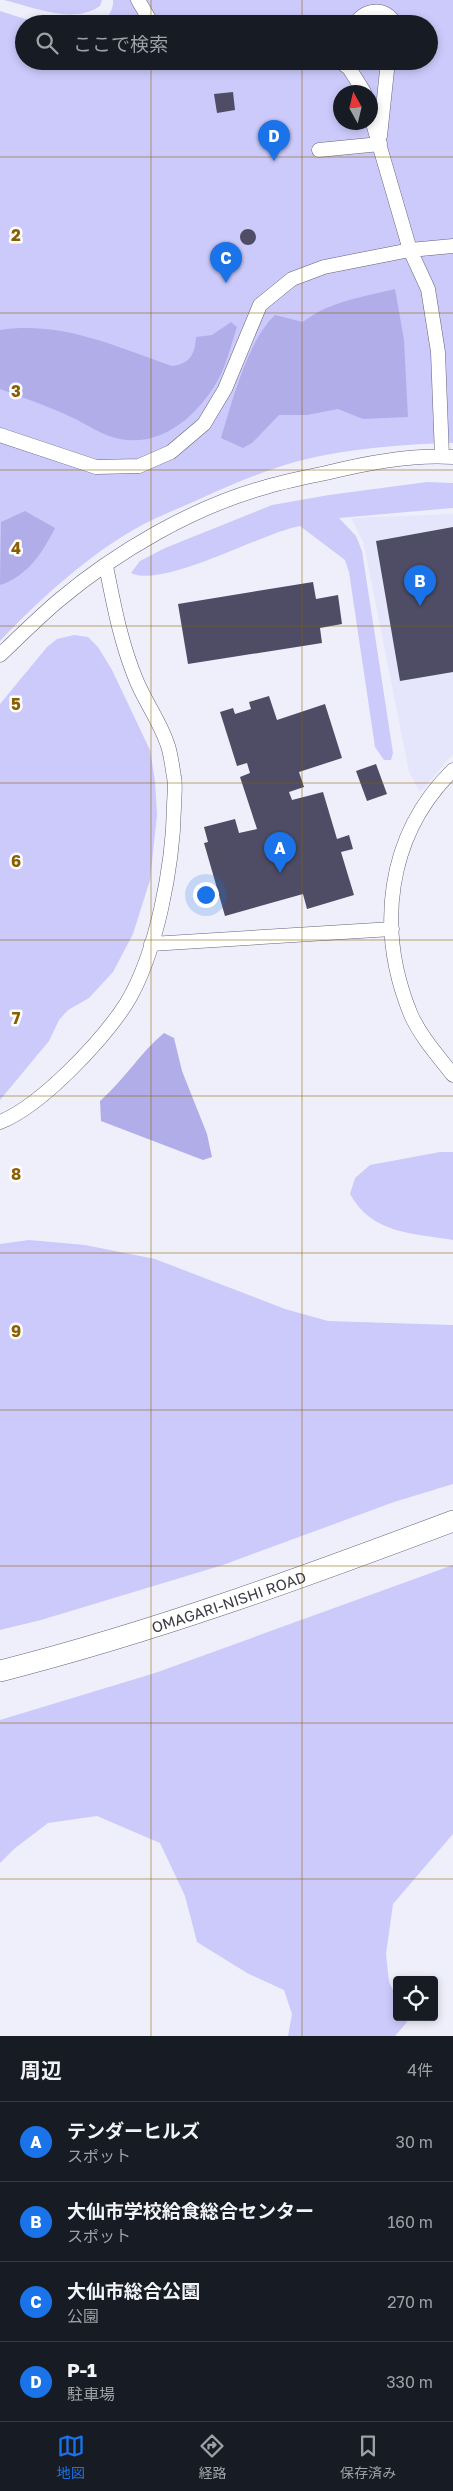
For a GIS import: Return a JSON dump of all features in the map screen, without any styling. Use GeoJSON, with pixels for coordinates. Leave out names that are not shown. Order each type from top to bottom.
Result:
{"type":"FeatureCollection","features":[{"type":"Feature","properties":{"kind":"highway","name":"OMAGARI-NISHI ROAD"},"geometry":{"type":"LineString","coordinates":[[0,1671],[69,1654],[212,1608],[453,1521]]}},
{"type":"Feature","properties":{"kind":"street"},"geometry":{"type":"LineString","coordinates":[[138,0],[147,15]]}},
{"type":"Feature","properties":{"kind":"street"},"geometry":{"type":"LineString","coordinates":[[363,15],[371,11],[387,15]]}},
{"type":"Feature","properties":{"kind":"street"},"geometry":{"type":"LineString","coordinates":[[350,70],[361,85]]}},
{"type":"Feature","properties":{"kind":"street"},"geometry":{"type":"LineString","coordinates":[[380,144],[387,70]]}},
{"type":"Feature","properties":{"kind":"street"},"geometry":{"type":"LineString","coordinates":[[0,655],[58,601],[106,566],[145,540],[202,511],[265,487],[346,468],[447,456],[438,352],[428,289],[410,250],[375,130]]}},
{"type":"Feature","properties":{"kind":"street"},"geometry":{"type":"LineString","coordinates":[[319,150],[380,144]]}},
{"type":"Feature","properties":{"kind":"street"},"geometry":{"type":"LineString","coordinates":[[0,435],[96,467],[139,466],[171,452],[204,424],[225,389],[260,304],[292,279],[324,267],[410,250],[453,246]]}},
{"type":"Feature","properties":{"kind":"street"},"geometry":{"type":"LineString","coordinates":[[0,1122],[38,1098],[70,1068],[98,1038],[126,1003],[151,944],[164,893],[174,832],[174,780],[168,744],[137,683],[120,636],[106,566]]}},
{"type":"Feature","properties":{"kind":"street"},"geometry":{"type":"LineString","coordinates":[[453,770],[437,786],[414,820],[398,859],[393,889],[392,930],[398,970],[412,1016],[432,1049],[453,1074]]}},
{"type":"Feature","properties":{"kind":"street"},"geometry":{"type":"LineString","coordinates":[[151,944],[392,930]]}},
{"type":"Feature","properties":{"kind":"shaded area"},"geometry":{"type":"Polygon","coordinates":[[[4,0],[102,0],[100,6],[89,11],[65,14],[53,13],[4,0]]]}},
{"type":"Feature","properties":{"kind":"shaded area"},"geometry":{"type":"Polygon","coordinates":[[[113,0],[453,0],[453,443],[373,448],[313,457],[269,470],[162,515],[124,536],[86,562],[50,592],[0,641],[0,11],[15,16],[15,70],[438,70],[438,15],[109,14],[113,0]]]}},
{"type":"Feature","properties":{"kind":"shaded area"},"geometry":{"type":"Polygon","coordinates":[[[395,289],[404,340],[408,417],[363,419],[338,409],[307,415],[279,415],[252,443],[243,448],[221,438],[249,355],[265,326],[275,315],[303,322],[336,304],[395,289]]]}},
{"type":"Feature","properties":{"kind":"shaded area"},"geometry":{"type":"Polygon","coordinates":[[[231,322],[237,327],[221,374],[213,388],[193,413],[180,424],[152,438],[136,440],[113,437],[101,433],[54,409],[0,389],[0,330],[23,328],[67,332],[108,343],[172,366],[183,363],[190,357],[193,353],[196,337],[212,335],[231,322]]]}},
{"type":"Feature","properties":{"kind":"shaded area"},"geometry":{"type":"Polygon","coordinates":[[[427,482],[453,483],[453,508],[339,518],[356,536],[362,551],[393,753],[391,760],[384,760],[375,747],[349,572],[345,560],[300,526],[189,567],[146,576],[131,573],[140,561],[165,548],[272,505],[329,495],[427,482]]]}},
{"type":"Feature","properties":{"kind":"shaded area"},"geometry":{"type":"Polygon","coordinates":[[[25,511],[55,528],[39,555],[26,570],[19,576],[0,585],[1,522],[25,511]]]}},
{"type":"Feature","properties":{"kind":"shaded area"},"geometry":{"type":"Polygon","coordinates":[[[453,514],[453,754],[420,792],[409,772],[366,555],[363,542],[351,518],[453,514]]]}},
{"type":"Feature","properties":{"kind":"shaded area"},"geometry":{"type":"Polygon","coordinates":[[[74,635],[88,637],[98,647],[112,670],[150,750],[155,781],[157,815],[150,880],[133,934],[113,972],[89,998],[68,1010],[59,1020],[49,1041],[0,1100],[0,704],[47,647],[57,639],[74,635]]]}},
{"type":"Feature","properties":{"kind":"shaded area"},"geometry":{"type":"Polygon","coordinates":[[[164,1033],[174,1038],[182,1071],[207,1134],[212,1157],[203,1160],[101,1121],[100,1101],[164,1033]]]}},
{"type":"Feature","properties":{"kind":"shaded area"},"geometry":{"type":"Polygon","coordinates":[[[440,1152],[453,1152],[453,1240],[408,1233],[381,1224],[359,1207],[350,1194],[355,1178],[370,1165],[440,1152]]]}},
{"type":"Feature","properties":{"kind":"shaded area"},"geometry":{"type":"Polygon","coordinates":[[[29,1240],[85,1245],[155,1259],[285,1309],[328,1321],[453,1325],[453,1484],[394,1502],[223,1565],[41,1620],[0,1630],[0,1244],[29,1240]]]}},
{"type":"Feature","properties":{"kind":"shaded area"},"geometry":{"type":"Polygon","coordinates":[[[453,1565],[453,1834],[393,1904],[386,1954],[389,1982],[393,1990],[393,2021],[407,2022],[395,2036],[288,2036],[292,2014],[284,1990],[247,1973],[197,1942],[185,1896],[160,1843],[97,1816],[48,1823],[14,1849],[0,1863],[0,1720],[155,1673],[453,1565]]]}},
{"type":"Feature","properties":{"kind":"building"},"geometry":{"type":"Polygon","coordinates":[[[233,92],[235,110],[217,113],[214,94],[233,92]]]}},
{"type":"Feature","properties":{"kind":"building"},"geometry":{"type":"Polygon","coordinates":[[[245,229],[251,229],[256,234],[254,243],[245,245],[240,240],[240,234],[245,229]]]}},
{"type":"Feature","properties":{"kind":"building"},"geometry":{"type":"Polygon","coordinates":[[[453,527],[453,672],[400,681],[376,541],[453,527]]]}},
{"type":"Feature","properties":{"kind":"building"},"geometry":{"type":"Polygon","coordinates":[[[313,582],[316,599],[338,595],[342,624],[320,628],[322,643],[188,664],[178,604],[313,582]]]}},
{"type":"Feature","properties":{"kind":"building"},"geometry":{"type":"Polygon","coordinates":[[[269,696],[277,720],[325,704],[342,758],[299,772],[304,787],[289,792],[292,800],[323,792],[337,839],[349,835],[353,849],[341,852],[354,895],[307,909],[303,894],[225,916],[204,843],[208,842],[204,827],[235,819],[239,833],[257,829],[240,777],[250,773],[247,763],[237,766],[220,712],[233,708],[235,714],[251,709],[249,702],[269,696]]]}},
{"type":"Feature","properties":{"kind":"building"},"geometry":{"type":"Polygon","coordinates":[[[376,764],[387,794],[367,801],[356,771],[376,764]]]}},
{"type":"Feature","properties":{"kind":"place","name":"P-1"},"geometry":{"type":"Point","coordinates":[274,161]}},
{"type":"Feature","properties":{"kind":"place","name":"大仙市総合公園"},"geometry":{"type":"Point","coordinates":[226,283]}},
{"type":"Feature","properties":{"kind":"place","name":"大仙市学校給食総合センター"},"geometry":{"type":"Point","coordinates":[420,606]}},
{"type":"Feature","properties":{"kind":"place","name":"テンダーヒルズ"},"geometry":{"type":"Point","coordinates":[280,873]}}]}
